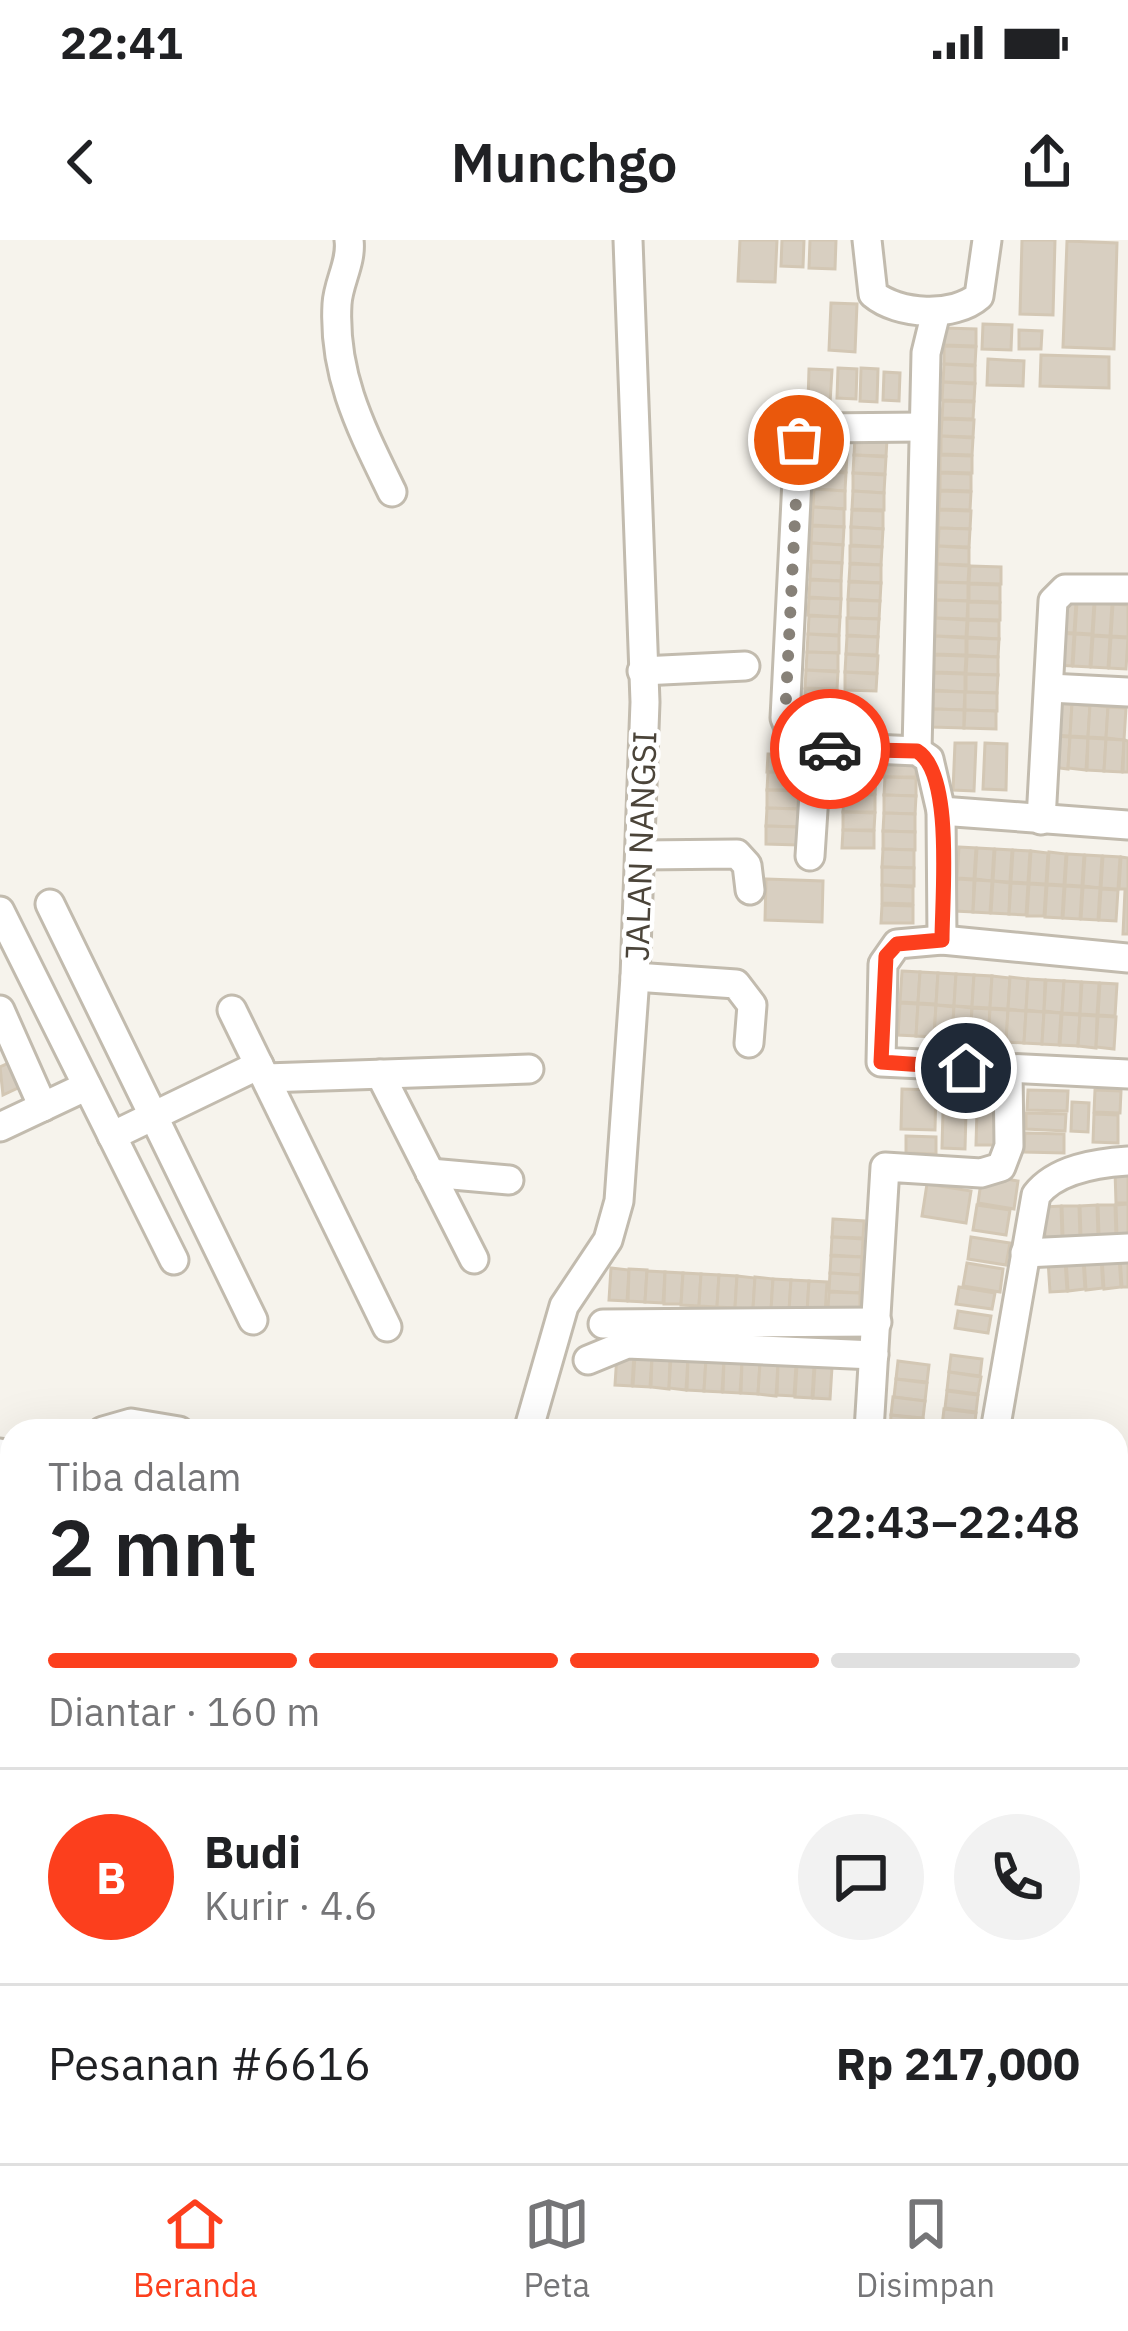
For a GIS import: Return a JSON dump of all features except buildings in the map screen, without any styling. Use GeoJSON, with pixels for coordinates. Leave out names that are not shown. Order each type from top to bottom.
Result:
{"type":"FeatureCollection","features":[{"type":"Feature","properties":{"kind":"street"},"geometry":{"type":"LineString","coordinates":[[349,240],[336,308],[340,370],[349,403],[392,492]]}},
{"type":"Feature","properties":{"kind":"street","name":"JALAN NANGSI"},"geometry":{"type":"LineString","coordinates":[[530,1419],[563,1306],[615,1224],[641,855],[642,671],[628,240]]}},
{"type":"Feature","properties":{"kind":"street"},"geometry":{"type":"LineString","coordinates":[[867,240],[873,294],[881,301],[936,312],[958,309],[979,296],[987,240]]}},
{"type":"Feature","properties":{"kind":"street"},"geometry":{"type":"LineString","coordinates":[[917,751],[926,353],[936,312]]}},
{"type":"Feature","properties":{"kind":"street"},"geometry":{"type":"LineString","coordinates":[[923,427],[810,430],[796,448],[785,718],[794,740],[817,749],[917,751],[934,766],[941,811],[942,940]]}},
{"type":"Feature","properties":{"kind":"street"},"geometry":{"type":"LineString","coordinates":[[1041,820],[1052,606],[1065,589],[1128,589]]}},
{"type":"Feature","properties":{"kind":"street"},"geometry":{"type":"LineString","coordinates":[[642,671],[745,667]]}},
{"type":"Feature","properties":{"kind":"street"},"geometry":{"type":"LineString","coordinates":[[1049,688],[1128,692]]}},
{"type":"Feature","properties":{"kind":"street"},"geometry":{"type":"LineString","coordinates":[[810,856],[817,749]]}},
{"type":"Feature","properties":{"kind":"street"},"geometry":{"type":"LineString","coordinates":[[941,811],[1128,825]]}},
{"type":"Feature","properties":{"kind":"street"},"geometry":{"type":"LineString","coordinates":[[641,855],[737,854],[747,865],[750,890]]}},
{"type":"Feature","properties":{"kind":"street"},"geometry":{"type":"LineString","coordinates":[[50,904],[253,1320]]}},
{"type":"Feature","properties":{"kind":"street"},"geometry":{"type":"LineString","coordinates":[[0,911],[174,1260]]}},
{"type":"Feature","properties":{"kind":"street"},"geometry":{"type":"LineString","coordinates":[[1128,958],[942,940],[897,944],[886,956],[881,1062],[1128,1074]]}},
{"type":"Feature","properties":{"kind":"street"},"geometry":{"type":"LineString","coordinates":[[635,977],[736,984],[752,1004],[749,1043]]}},
{"type":"Feature","properties":{"kind":"street"},"geometry":{"type":"LineString","coordinates":[[0,1010],[43,1107]]}},
{"type":"Feature","properties":{"kind":"street"},"geometry":{"type":"LineString","coordinates":[[232,1010],[387,1327]]}},
{"type":"Feature","properties":{"kind":"street"},"geometry":{"type":"LineString","coordinates":[[112,1136],[262,1071],[380,1074],[530,1069]]}},
{"type":"Feature","properties":{"kind":"street"},"geometry":{"type":"LineString","coordinates":[[870,1419],[885,1167],[981,1173],[1001,1167],[1009,1146],[1008,1070]]}},
{"type":"Feature","properties":{"kind":"street"},"geometry":{"type":"LineString","coordinates":[[380,1074],[474,1259]]}},
{"type":"Feature","properties":{"kind":"street"},"geometry":{"type":"LineString","coordinates":[[0,1127],[87,1086]]}},
{"type":"Feature","properties":{"kind":"street"},"geometry":{"type":"LineString","coordinates":[[996,1419],[1032,1205],[1048,1181],[1095,1165],[1128,1161]]}},
{"type":"Feature","properties":{"kind":"street"},"geometry":{"type":"LineString","coordinates":[[430,1173],[509,1180]]}},
{"type":"Feature","properties":{"kind":"street"},"geometry":{"type":"LineString","coordinates":[[1025,1252],[1128,1248]]}},
{"type":"Feature","properties":{"kind":"street"},"geometry":{"type":"LineString","coordinates":[[603,1324],[875,1338]]}},
{"type":"Feature","properties":{"kind":"street"},"geometry":{"type":"LineString","coordinates":[[588,1360],[627,1344],[875,1338]]}},
{"type":"Feature","properties":{"kind":"way so far"},"geometry":{"type":"LineString","coordinates":[[799,440],[785,718],[794,740],[830,749]]}},
{"type":"Feature","properties":{"kind":"route"},"geometry":{"type":"LineString","coordinates":[[830,749],[917,751],[934,766],[941,811],[942,940],[897,944],[886,956],[881,1062],[966,1068]]}}]}
